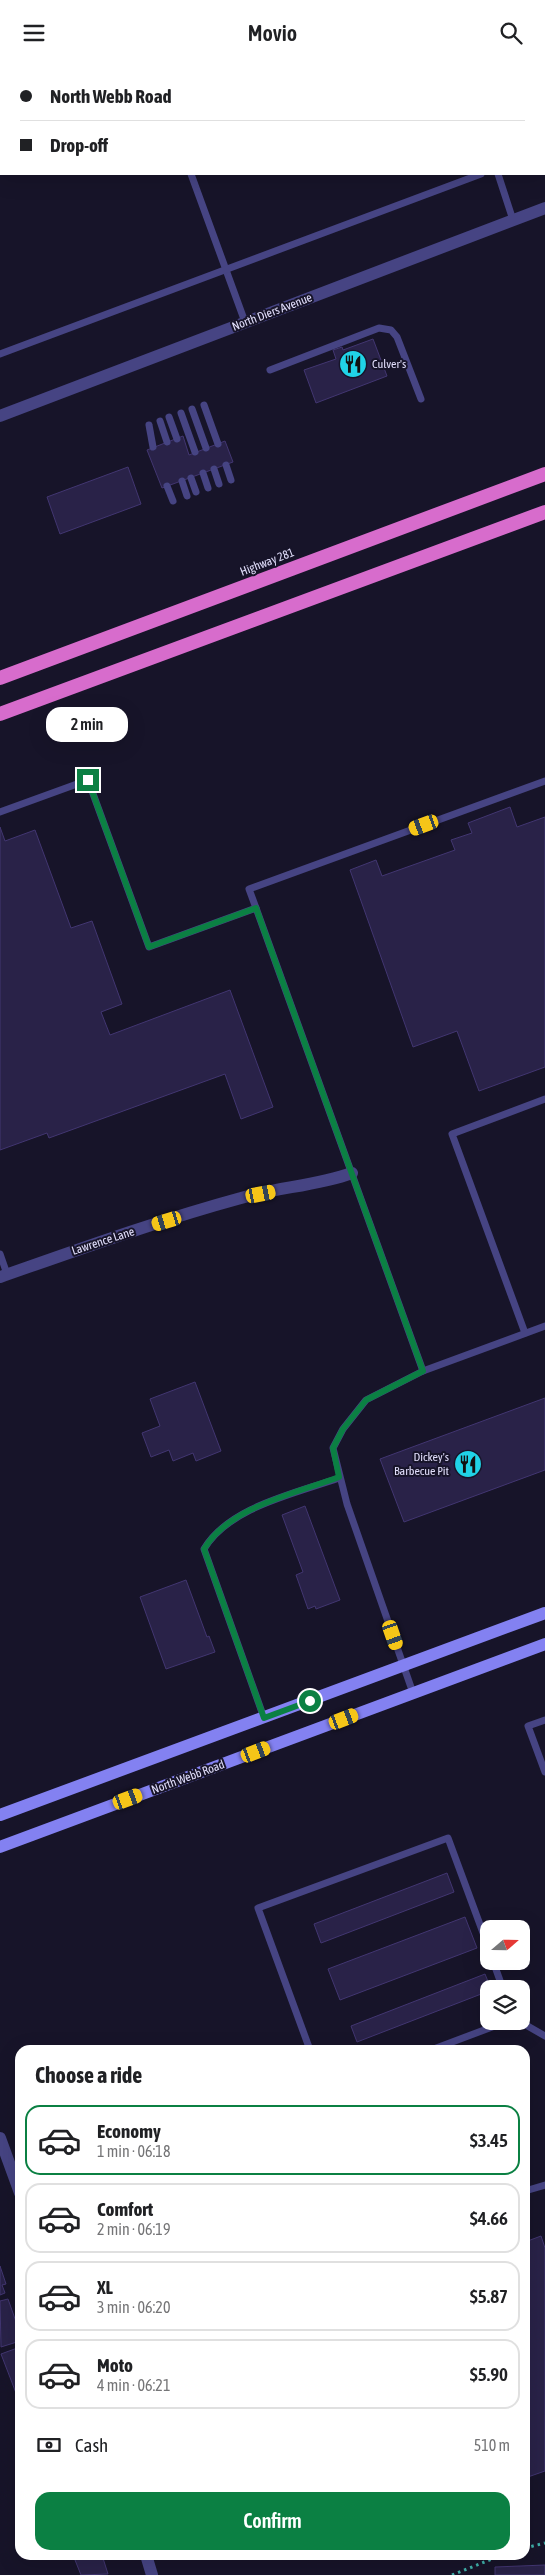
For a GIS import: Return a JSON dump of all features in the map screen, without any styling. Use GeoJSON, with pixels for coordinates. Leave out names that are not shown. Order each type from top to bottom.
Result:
{"type":"FeatureCollection","features":[{"type":"Feature","properties":{"kind":"highway","name":"Highway 281"},"geometry":{"type":"LineString","coordinates":[[0,678],[545,474]]}},
{"type":"Feature","properties":{"kind":"highway"},"geometry":{"type":"LineString","coordinates":[[0,714],[545,512]]}},
{"type":"Feature","properties":{"kind":"main road"},"geometry":{"type":"LineString","coordinates":[[0,1815],[545,1613]]}},
{"type":"Feature","properties":{"kind":"main road","name":"North Webb Road"},"geometry":{"type":"LineString","coordinates":[[0,1847],[545,1644]]}},
{"type":"Feature","properties":{"kind":"street","name":"North Diers Avenue"},"geometry":{"type":"LineString","coordinates":[[0,416],[545,208]]}},
{"type":"Feature","properties":{"kind":"street","name":"Lawrence Lane"},"geometry":{"type":"LineString","coordinates":[[4,1275],[77,1249],[243,1197],[328,1182],[352,1173]]}},
{"type":"Feature","properties":{"kind":"street"},"geometry":{"type":"LineString","coordinates":[[0,2138],[15,2179]]}},
{"type":"Feature","properties":{"kind":"street"},"geometry":{"type":"LineString","coordinates":[[148,2560],[152,2575]]}},
{"type":"Feature","properties":{"kind":"lane"},"geometry":{"type":"LineString","coordinates":[[191,175],[245,322]]}},
{"type":"Feature","properties":{"kind":"lane"},"geometry":{"type":"LineString","coordinates":[[0,353],[478,175]]}},
{"type":"Feature","properties":{"kind":"lane"},"geometry":{"type":"LineString","coordinates":[[498,175],[513,220]]}},
{"type":"Feature","properties":{"kind":"lane"},"geometry":{"type":"LineString","coordinates":[[270,370],[379,328],[391,330],[397,337],[421,399]]}},
{"type":"Feature","properties":{"kind":"lane"},"geometry":{"type":"LineString","coordinates":[[204,405],[218,444]]}},
{"type":"Feature","properties":{"kind":"lane"},"geometry":{"type":"LineString","coordinates":[[192,409],[206,448]]}},
{"type":"Feature","properties":{"kind":"lane"},"geometry":{"type":"LineString","coordinates":[[181,413],[195,453]]}},
{"type":"Feature","properties":{"kind":"lane"},"geometry":{"type":"LineString","coordinates":[[169,417],[177,439]]}},
{"type":"Feature","properties":{"kind":"lane"},"geometry":{"type":"LineString","coordinates":[[160,421],[167,442]]}},
{"type":"Feature","properties":{"kind":"lane"},"geometry":{"type":"LineString","coordinates":[[149,425],[153,447]]}},
{"type":"Feature","properties":{"kind":"lane"},"geometry":{"type":"LineString","coordinates":[[226,465],[231,480]]}},
{"type":"Feature","properties":{"kind":"lane"},"geometry":{"type":"LineString","coordinates":[[214,469],[220,484]]}},
{"type":"Feature","properties":{"kind":"lane"},"geometry":{"type":"LineString","coordinates":[[202,473],[208,488]]}},
{"type":"Feature","properties":{"kind":"lane"},"geometry":{"type":"LineString","coordinates":[[191,478],[196,492]]}},
{"type":"Feature","properties":{"kind":"lane"},"geometry":{"type":"LineString","coordinates":[[182,481],[187,496]]}},
{"type":"Feature","properties":{"kind":"lane"},"geometry":{"type":"LineString","coordinates":[[167,486],[173,501]]}},
{"type":"Feature","properties":{"kind":"lane"},"geometry":{"type":"LineString","coordinates":[[0,812],[88,780],[149,947],[256,908]]}},
{"type":"Feature","properties":{"kind":"lane"},"geometry":{"type":"LineString","coordinates":[[423,1371],[249,889],[545,781]]}},
{"type":"Feature","properties":{"kind":"lane"},"geometry":{"type":"LineString","coordinates":[[525,1333],[452,1134],[545,1099]]}},
{"type":"Feature","properties":{"kind":"lane"},"geometry":{"type":"LineString","coordinates":[[0,1254],[4,1275]]}},
{"type":"Feature","properties":{"kind":"lane"},"geometry":{"type":"LineString","coordinates":[[413,1693],[339,1477],[333,1448],[343,1429],[366,1400],[423,1371],[545,1326]]}},
{"type":"Feature","properties":{"kind":"lane"},"geometry":{"type":"LineString","coordinates":[[264,1718],[204,1549],[212,1535],[240,1515],[339,1477]]}},
{"type":"Feature","properties":{"kind":"lane"},"geometry":{"type":"LineString","coordinates":[[545,1720],[528,1726],[545,1772]]}},
{"type":"Feature","properties":{"kind":"lane"},"geometry":{"type":"LineString","coordinates":[[308,2045],[258,1908],[448,1838],[480,1925]]}},
{"type":"Feature","properties":{"kind":"lane"},"geometry":{"type":"LineString","coordinates":[[530,2028],[545,2036]]}},
{"type":"Feature","properties":{"kind":"lane"},"geometry":{"type":"LineString","coordinates":[[444,2045],[484,2030]]}},
{"type":"Feature","properties":{"kind":"lane"},"geometry":{"type":"LineString","coordinates":[[530,2190],[545,2185]]}},
{"type":"Feature","properties":{"kind":"path"},"geometry":{"type":"LineString","coordinates":[[530,2547],[545,2543]]}},
{"type":"Feature","properties":{"kind":"path"},"geometry":{"type":"LineString","coordinates":[[452,2575],[490,2560]]}},
{"type":"Feature","properties":{"kind":"building"},"geometry":{"type":"Polygon","coordinates":[[[373,339],[387,376],[316,403],[304,370],[336,359],[333,350],[342,347],[343,350],[373,339]]]}},
{"type":"Feature","properties":{"kind":"building"},"geometry":{"type":"Polygon","coordinates":[[[183,436],[189,455],[225,441],[233,462],[162,488],[147,450],[183,436]]]}},
{"type":"Feature","properties":{"kind":"building"},"geometry":{"type":"Polygon","coordinates":[[[128,467],[141,504],[60,534],[47,497],[128,467]]]}},
{"type":"Feature","properties":{"kind":"building"},"geometry":{"type":"Polygon","coordinates":[[[510,807],[517,827],[545,817],[545,1067],[479,1091],[457,1031],[413,1047],[350,870],[376,860],[382,876],[455,850],[451,840],[472,833],[468,823],[510,807]]]}},
{"type":"Feature","properties":{"kind":"building"},"geometry":{"type":"Polygon","coordinates":[[[0,827],[5,841],[35,830],[71,928],[92,921],[122,1004],[101,1012],[110,1035],[230,990],[273,1107],[241,1119],[225,1074],[49,1138],[47,1133],[0,1150],[0,827]]]}},
{"type":"Feature","properties":{"kind":"building"},"geometry":{"type":"Polygon","coordinates":[[[195,1382],[221,1451],[196,1461],[193,1453],[173,1461],[169,1450],[151,1457],[142,1433],[160,1426],[150,1399],[195,1382]]]}},
{"type":"Feature","properties":{"kind":"building"},"geometry":{"type":"Polygon","coordinates":[[[545,1398],[545,1470],[404,1522],[380,1459],[545,1398]]]}},
{"type":"Feature","properties":{"kind":"building"},"geometry":{"type":"Polygon","coordinates":[[[305,1506],[340,1600],[316,1609],[315,1606],[308,1609],[296,1575],[303,1572],[282,1515],[305,1506]]]}},
{"type":"Feature","properties":{"kind":"building"},"geometry":{"type":"Polygon","coordinates":[[[186,1580],[207,1637],[209,1636],[215,1652],[166,1669],[140,1597],[186,1580]]]}},
{"type":"Feature","properties":{"kind":"building"},"geometry":{"type":"Polygon","coordinates":[[[447,1873],[454,1892],[321,1943],[314,1924],[447,1873]]]}},
{"type":"Feature","properties":{"kind":"building"},"geometry":{"type":"Polygon","coordinates":[[[465,1917],[477,1948],[340,2000],[328,1969],[465,1917]]]}},
{"type":"Feature","properties":{"kind":"building"},"geometry":{"type":"Polygon","coordinates":[[[485,1974],[487,1980],[480,1980],[480,1994],[357,2042],[351,2026],[485,1974]]]}},
{"type":"Feature","properties":{"kind":"building"},"geometry":{"type":"Polygon","coordinates":[[[541,2236],[545,2248],[545,2471],[530,2476],[530,2240],[541,2236]]]}},
{"type":"Feature","properties":{"kind":"building"},"geometry":{"type":"Polygon","coordinates":[[[0,2266],[6,2284],[2,2285],[5,2293],[0,2295],[0,2266]]]}},
{"type":"Feature","properties":{"kind":"building"},"geometry":{"type":"Polygon","coordinates":[[[8,2299],[15,2319],[15,2343],[1,2347],[0,2301],[8,2299]]]}},
{"type":"Feature","properties":{"kind":"building"},"geometry":{"type":"Polygon","coordinates":[[[15,2349],[15,2390],[1,2354],[15,2349]]]}},
{"type":"Feature","properties":{"kind":"building"},"geometry":{"type":"Polygon","coordinates":[[[75,2560],[104,2560],[108,2574],[81,2575],[75,2560]]]}},
{"type":"Feature","properties":{"kind":"building"},"geometry":{"type":"Polygon","coordinates":[[[545,2565],[545,2575],[495,2575],[495,2567],[545,2565]]]}},
{"type":"Feature","properties":{"kind":"place","name":"Culver's"},"geometry":{"type":"Point","coordinates":[353,364]}},
{"type":"Feature","properties":{"kind":"place","name":"Dickey's Barbecue Pit"},"geometry":{"type":"Point","coordinates":[468,1464]}},
{"type":"Feature","properties":{"kind":"route"},"geometry":{"type":"LineString","coordinates":[[88,780],[149,947],[256,908],[423,1371],[366,1400],[343,1429],[333,1448],[339,1477],[240,1515],[222,1526],[212,1535],[204,1549],[264,1718],[310,1701]]}}]}
